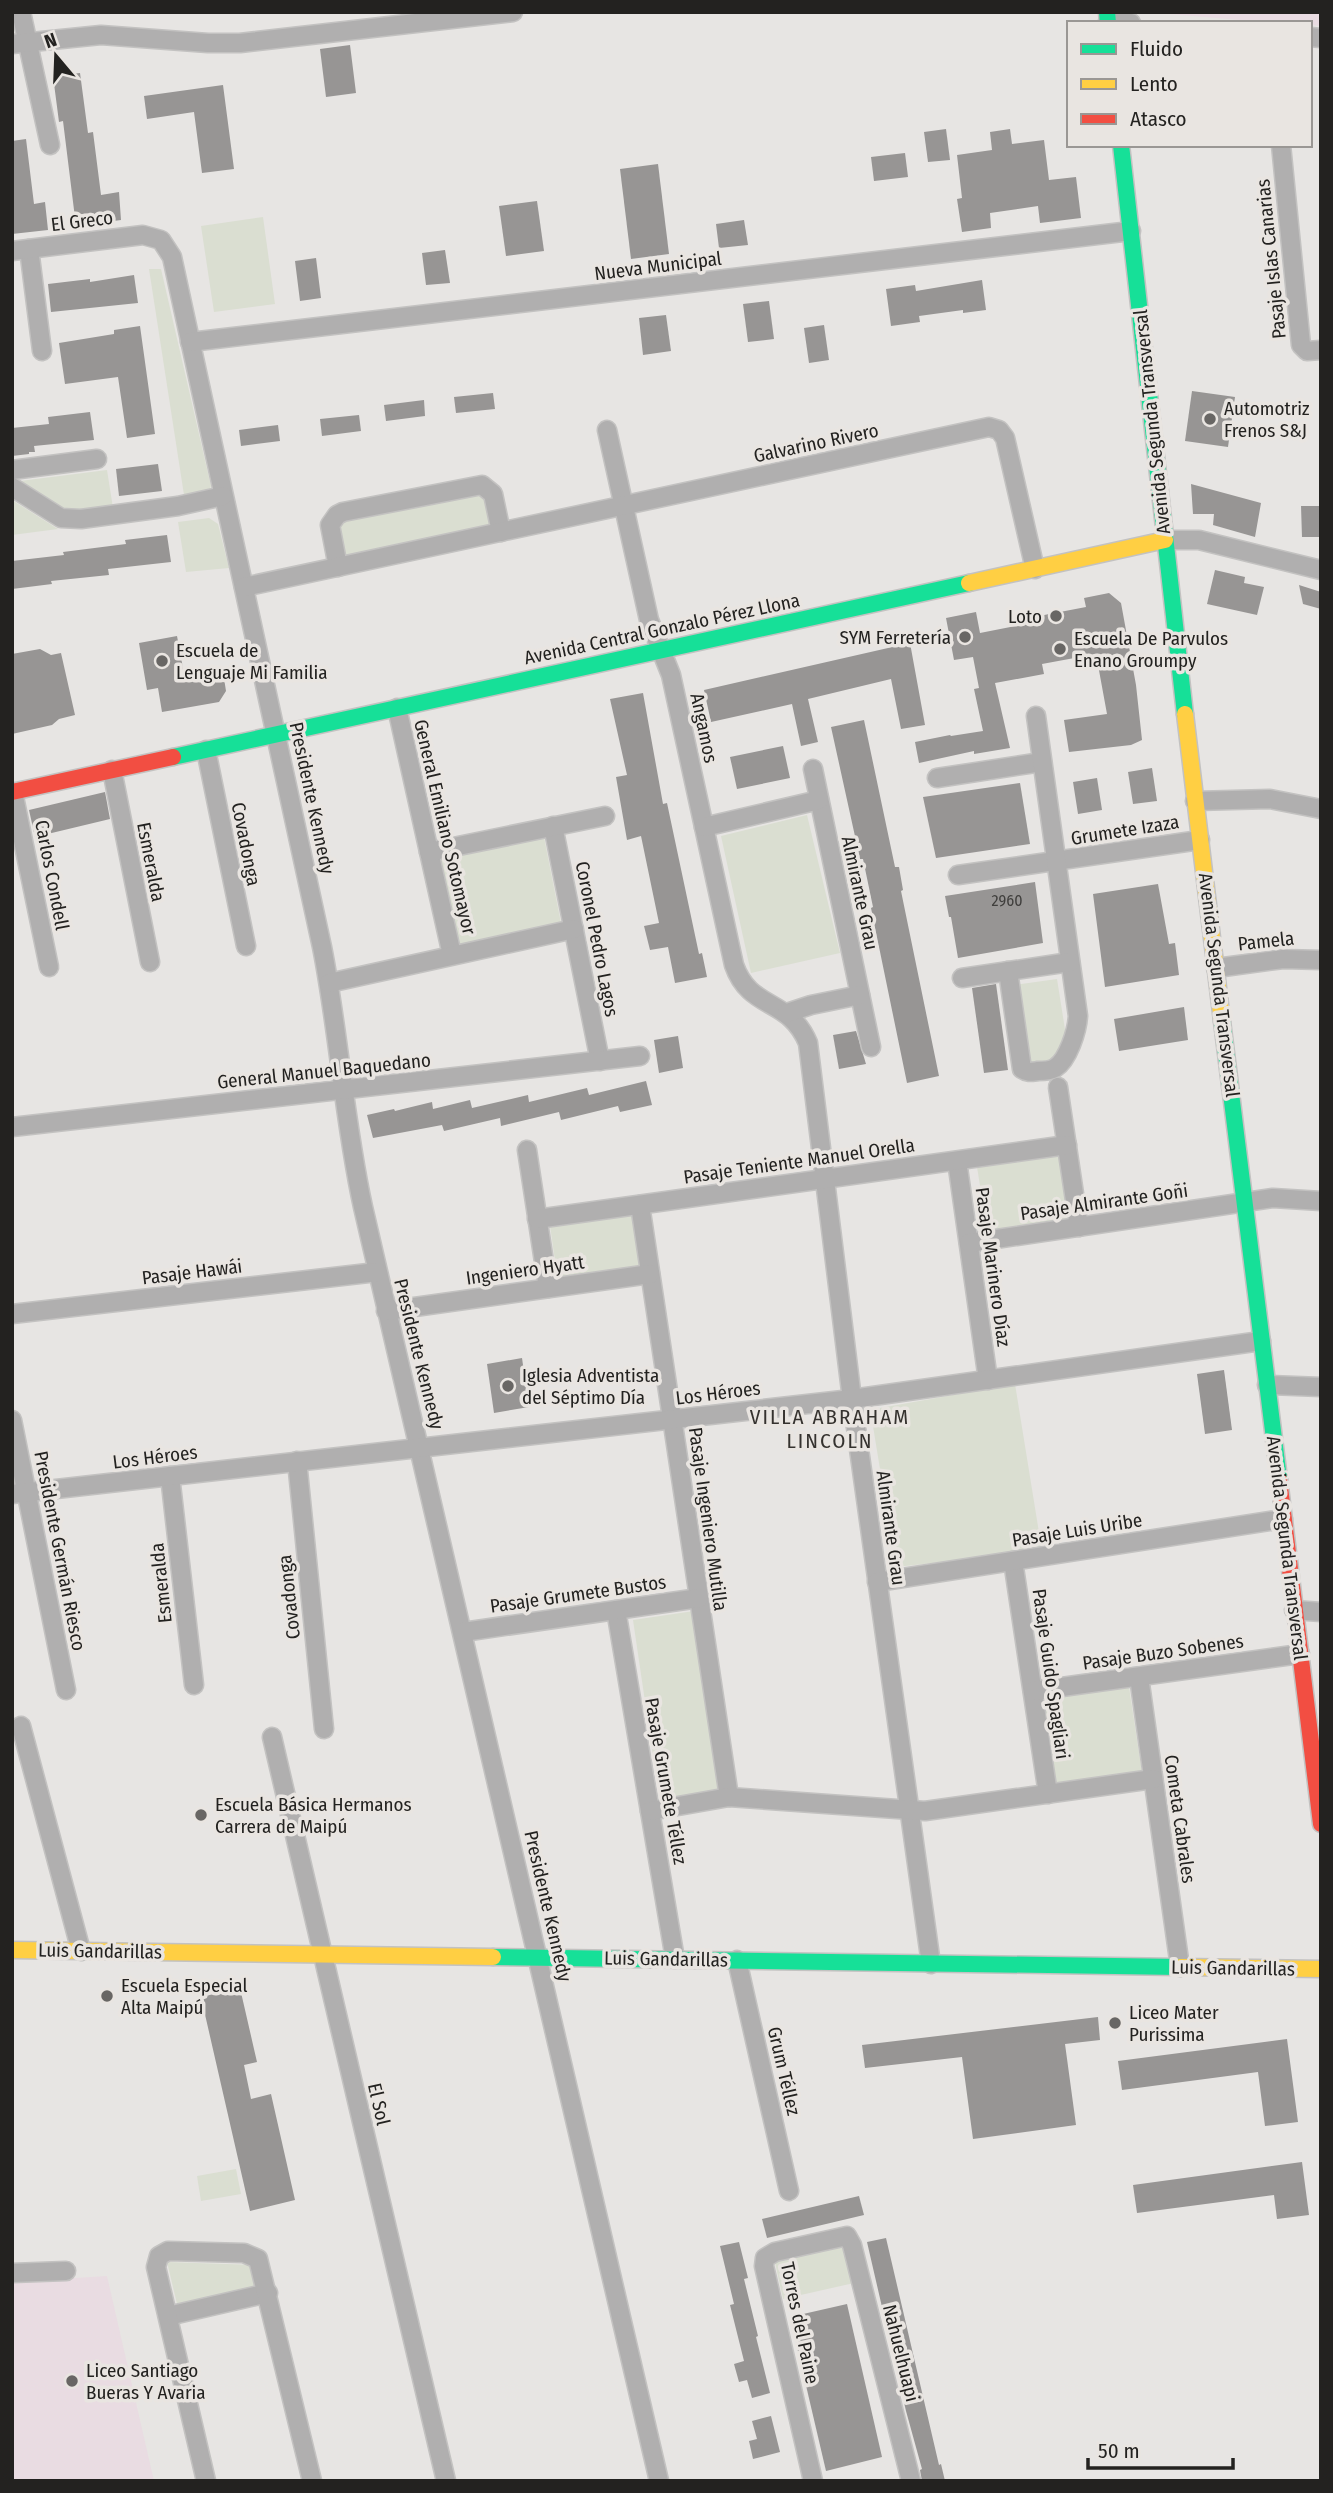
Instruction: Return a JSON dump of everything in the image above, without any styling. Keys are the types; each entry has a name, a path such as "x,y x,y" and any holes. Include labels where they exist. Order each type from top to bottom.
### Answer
{"street":[{"path":"21,12 20,43 50,145"},
{"path":"20,43 101,36 240,43 513,12"},
{"name":"Avenida Segunda Transversal","path":"1121,147 1195,801 1246,1203 1266,1385 1300,1654 1314,1716 1321,1824"},
{"name":"Pasaje Islas Canarias","path":"1281,147 1301,345 1307,351 1321,350"},
{"name":"Nueva Municipal","path":"190,342 1131,231"},
{"name":"El Greco","path":"21,250 143,235 156,237"},
{"name":"Presidente Kennedy","path":"156,237 166,244 172,257 329,983 353,1163 659,2481"},
{"path":"21,250 42,351"},
{"name":"Galvarino Rivero","path":"244,587 984,428 994,428 1005,438 1035,569"},
{"name":"Angamos","path":"607,430 649,620 671,675 737,975 757,998 787,1013"},
{"path":"12,470 97,459"},
{"path":"338,567 330,525 337,515 343,512 482,485 493,494 501,532"},
{"path":"12,487 61,518 81,519 178,506 223,496"},
{"name":"Avenida Central Gonzalo Pérez Llona","path":"13,792 1165,540 1199,540 1321,570"},
{"name":"General Emiliano Sotomayor","path":"397,708 452,955"},
{"name":"Grumete Izaza","path":"1008,971 1021,1066 1027,1072 1052,1070 1060,1065 1077,1029 1036,716"},
{"name":"Covadonga","path":"206,750 246,946"},
{"path":"937,778 1042,762"},
{"name":"Almirante Grau","path":"813,769 871,1047"},
{"name":"Esmeralda","path":"112,770 150,962"},
{"name":"Carlos Condell","path":"13,792 49,967"},
{"path":"1195,801 1270,799 1321,809"},
{"path":"704,827 819,800"},
{"path":"429,852 605,816"},
{"name":"Coronel Pedro Lagos","path":"553,827 600,1061"},
{"name":"Grumete Izaza","path":"958,875 1200,839"},
{"path":"329,983 574,929"},
{"name":"Pamela","path":"1216,968 1283,959 1321,960"},
{"path":"962,978 1070,962"},
{"path":"787,1013 860,995"},
{"name":"Almirante Grau","path":"787,1013 803,1032 808,1043 852,1399 930,1964"},
{"name":"General Manuel Baquedano","path":"12,1126 640,1056"},
{"path":"1058,1087 1079,1227"},
{"name":"Pasaje Teniente Manuel Orella","path":"537,1219 1067,1145"},
{"path":"527,1150 548,1288"},
{"name":"Pasaje Marinero Díaz","path":"957,1160 988,1380"},
{"path":"1246,1203 1273,1198 1321,1201"},
{"name":"Pasaje Almirante Goñi","path":"969,1243 1246,1203"},
{"name":"Pasaje Ingeniero Mutilla","path":"640,1205 729,1797"},
{"name":"Pasaje Hawái","path":"12,1314 377,1272"},
{"name":"Ingeniero Hyatt","path":"386,1311 650,1274"},
{"name":"Los Héroes","path":"20,1493 852,1399 1261,1341"},
{"path":"1266,1385 1321,1388"},
{"name":"Presidente Germán Riesco","path":"12,1420 20,1493 66,1690"},
{"name":"Covadonga","path":"297,1461 324,1729"},
{"name":"Esmeralda","path":"170,1476 194,1685"},
{"name":"Pasaje Luis Uribe","path":"877,1582 1283,1519"},
{"name":"Pasaje Guido Spagliari","path":"1013,1561 1048,1794"},
{"name":"Pasaje Grumete Bustos","path":"463,1632 699,1598"},
{"name":"Pasaje Grumete Téllez","path":"616,1610 675,1959"},
{"path":"1294,1610 1321,1612"},
{"name":"Pasaje Buzo Sobenes","path":"1032,1692 1300,1654"},
{"name":"Cometa Cabrales","path":"1139,1677 1180,1967"},
{"path":"21,1726 81,1951"},
{"name":"El Sol","path":"272,1737 446,2481"},
{"path":"650,1811 729,1797 909,1811 942,1810 1153,1779"},
{"name":"Luis Gandarillas","path":"12,1950 1321,1969"},
{"name":"Grum Téllez","path":"737,1960 789,2191"},
{"name":"Torres del Paine","path":"813,2481 764,2266 765,2258 775,2252 847,2236"},
{"name":"Nahuelhuapi","path":"847,2236 852,2245 911,2481"},
{"path":"206,2481 156,2267 159,2256 168,2251 250,2253 260,2262 312,2481"},
{"path":"12,2273 66,2271"},
{"path":"168,2316 268,2293"}],"shaded area":[{"path":"1146,12 1321,12 1321,26 1312,25 1312,21 1252,21"},
{"path":"263,217 275,304 214,312 201,226"},
{"path":"149,269 161,269 211,486 209,492 184,495"},
{"path":"107,470 113,508 74,515 56,507 20,481"},
{"path":"477,490 485,496 492,523 484,532 353,559 342,555 337,531 349,517"},
{"path":"12,500 58,529 12,535"},
{"path":"209,518 218,524 229,568 186,572 178,522"},
{"path":"807,815 840,953 751,973 721,836"},
{"path":"544,837 562,928 458,950 438,861"},
{"path":"1057,979 1067,1042 1052,1064 1027,1068 1015,985"},
{"path":"1059,1153 1070,1221 988,1235 977,1167"},
{"path":"636,1214 646,1269 558,1281 550,1226"},
{"path":"1015,1384 1042,1551 896,1567 872,1420 880,1408"},
{"path":"694,1611 724,1790 660,1803 633,1620"},
{"path":"1129,1687 1142,1772 1052,1785 1039,1700"},
{"path":"236,2169 241,2194 201,2201 197,2176"},
{"path":"845,2242 854,2283 783,2299 774,2258"},
{"path":"167,2262 256,2265 262,2290 178,2308"},
{"name":"Liceo Santiago Bueras Y Avaria","path":"107,2276 154,2481 12,2481 12,2282"}],"building":[{"path":"350,45 356,93 326,97 320,49"},
{"path":"80,73 88,133 93,132 101,195 119,192 121,220 76,226 63,121 59,122 53,76"},
{"path":"223,85 234,169 202,173 194,112 147,119 144,96"},
{"path":"946,129 950,160 928,162 924,132"},
{"path":"1010,129 1012,144 1044,140 1049,180 1076,177 1081,218 1040,223 1038,206 990,213 991,228 962,232 957,199 962,198 957,155 992,150 990,132"},
{"path":"26,139 34,204 45,202 48,230 12,234 12,141"},
{"path":"905,153 908,177 874,181 871,157"},
{"path":"658,164 669,254 631,259 620,169"},
{"path":"537,201 544,251 506,256 499,206"},
{"path":"744,220 748,245 719,248 716,224"},
{"path":"445,250 450,283 426,285 422,253"},
{"path":"316,258 321,298 300,301 295,261"},
{"path":"134,275 138,303 51,312 48,284 90,279 90,282"},
{"path":"982,280 986,310 919,316 920,322 891,326 886,289 915,285 916,291"},
{"path":"769,301 774,339 748,342 743,304"},
{"path":"666,315 671,351 643,355 639,318"},
{"path":"824,325 829,360 809,363 804,328"},
{"path":"140,326 155,434 127,438 118,377 65,384 59,343 114,334 114,330"},
{"name":"Automotriz Frenos S&J","path":"1192,391 1235,397 1228,447 1185,441"},
{"path":"493,393 495,409 456,413 454,397"},
{"path":"424,400 425,416 386,421 384,405"},
{"path":"90,412 94,440 34,446 35,452 12,456 12,428 49,424 48,417"},
{"path":"359,415 361,431 322,436 320,419"},
{"path":"278,425 280,441 241,446 239,430"},
{"path":"158,464 162,491 119,496 116,469"},
{"path":"1191,484 1261,503 1255,537 1213,525 1214,514 1193,514"},
{"path":"1301,506 1321,506 1321,537 1302,537"},
{"path":"167,535 171,562 108,569 109,575 51,581 52,584 12,589 12,561 64,555 63,552 126,544 125,540"},
{"path":"1215,570 1245,577 1244,583 1264,587 1257,615 1207,604"},
{"path":"1299,585 1321,592 1321,609 1303,604"},
{"path":"1109,593 1121,603 1136,685 1142,740 1131,745 1069,752 1064,720 1107,714 1096,654 1042,664 1044,674 995,683 1010,748 974,754 974,751 919,763 915,742 983,731 974,689 979,688 973,657 954,660 946,618 976,612 980,633 1040,621 1039,616 1086,607 1084,598"},
{"name":"Escuela de Lenguaje Mi Familia","path":"177,636 185,679 223,672 226,691 219,702 162,712 158,688 147,690 139,643"},
{"path":"910,643 925,725 901,729 891,679 808,699 818,742 801,746 792,704 711,722 704,690"},
{"path":"40,649 51,655 61,653 75,715 59,719 52,725 12,734 12,654"},
{"path":"643,693 663,804 667,803 699,954 702,953 707,977 675,983 668,947 650,950 644,926 659,923 641,836 627,840 616,777 627,775 610,699"},
{"path":"864,720 895,867 899,867 901,891 939,1076 907,1083 863,859 860,859 831,727"},
{"path":"783,746 790,778 737,789 730,757"},
{"path":"1152,768 1157,801 1133,804 1128,772"},
{"path":"1097,778 1102,810 1078,814 1073,782"},
{"path":"1020,783 1030,844 936,858 923,797"},
{"path":"105,792 110,819 35,837 29,810"},
{"path":"1035,882 1043,943 958,958 945,896"},
{"path":"1158,884 1169,944 1175,943 1179,975 1105,987 1093,894"},
{"path":"996,984 1008,1070 984,1073 972,988"},
{"path":"1184,1007 1188,1040 1119,1051 1114,1019"},
{"path":"856,1031 866,1064 839,1069 833,1035"},
{"path":"678,1036 683,1068 659,1073 654,1040"},
{"path":"646,1081 652,1105 620,1112 618,1106 561,1120 559,1112 501,1126 500,1118 444,1131 442,1125 373,1138 367,1115 432,1102 433,1109 470,1100 472,1108 528,1095 529,1102 587,1088 589,1095"},
{"name":"Iglesia Adventista del Séptimo Día","path":"522,1358 529,1407 494,1413 487,1364"},
{"path":"1224,1370 1232,1430 1205,1434 1197,1374"},
{"path":"240,1988 257,2062 244,2065 251,2099 271,2094 295,2200 250,2211 201,1997"},
{"path":"1098,2017 1100,2040 1065,2044 1076,2125 973,2139 962,2057 865,2068 862,2045"},
{"path":"1287,2039 1298,2122 1265,2126 1258,2072 1122,2090 1118,2061"},
{"path":"1302,2162 1309,2215 1277,2219 1274,2195 1137,2213 1133,2185"},
{"path":"859,2196 864,2215 767,2238 762,2219"},
{"path":"886,2238 945,2481 922,2481 922,2469 867,2242"},
{"path":"739,2242 748,2278 744,2279 770,2393 752,2398 747,2380 739,2382 734,2364 744,2361 730,2305 734,2304 720,2246"},
{"path":"847,2304 882,2457 826,2471 790,2317"},
{"path":"771,2416 780,2452 753,2459 749,2441 757,2439 752,2421"}],"traffic: fast":[{"path":"1107,12 1108,21"},
{"path":"1121,147 1185,714"},
{"path":"173,757 969,583"},
{"path":"1222,1021 1279,1479"},
{"path":"493,1957 1180,1967"}],"traffic: slow":[{"path":"969,583 1165,540"},
{"path":"1185,714 1222,1021"},
{"path":"12,1950 493,1957"},
{"path":"1180,1967 1321,1969"}],"traffic: jam":[{"path":"12,792 173,757"},
{"path":"1279,1479 1321,1824"}],"place":[{"name":"Automotriz Frenos S&J","path":"1210,419"},
{"name":"Loto","path":"1056,616"},
{"name":"SYM Ferretería","path":"965,637"},
{"name":"Escuela De Parvulos Enano Groumpy","path":"1060,649"},
{"name":"Escuela de Lenguaje Mi Familia","path":"162,661"},
{"name":"Iglesia Adventista del Séptimo Día","path":"508,1386"},
{"name":"Escuela Básica Hermanos Carrera de Maipú","path":"201,1815"},
{"name":"Escuela Especial Alta Maipú","path":"107,1996"},
{"name":"Liceo Mater Purissima","path":"1115,2023"},
{"name":"Liceo Santiago Bueras Y Avaria","path":"72,2381"}],"district":[{"name":"VILLA ABRAHAM LINCOLN","path":"830,1429"}]}
